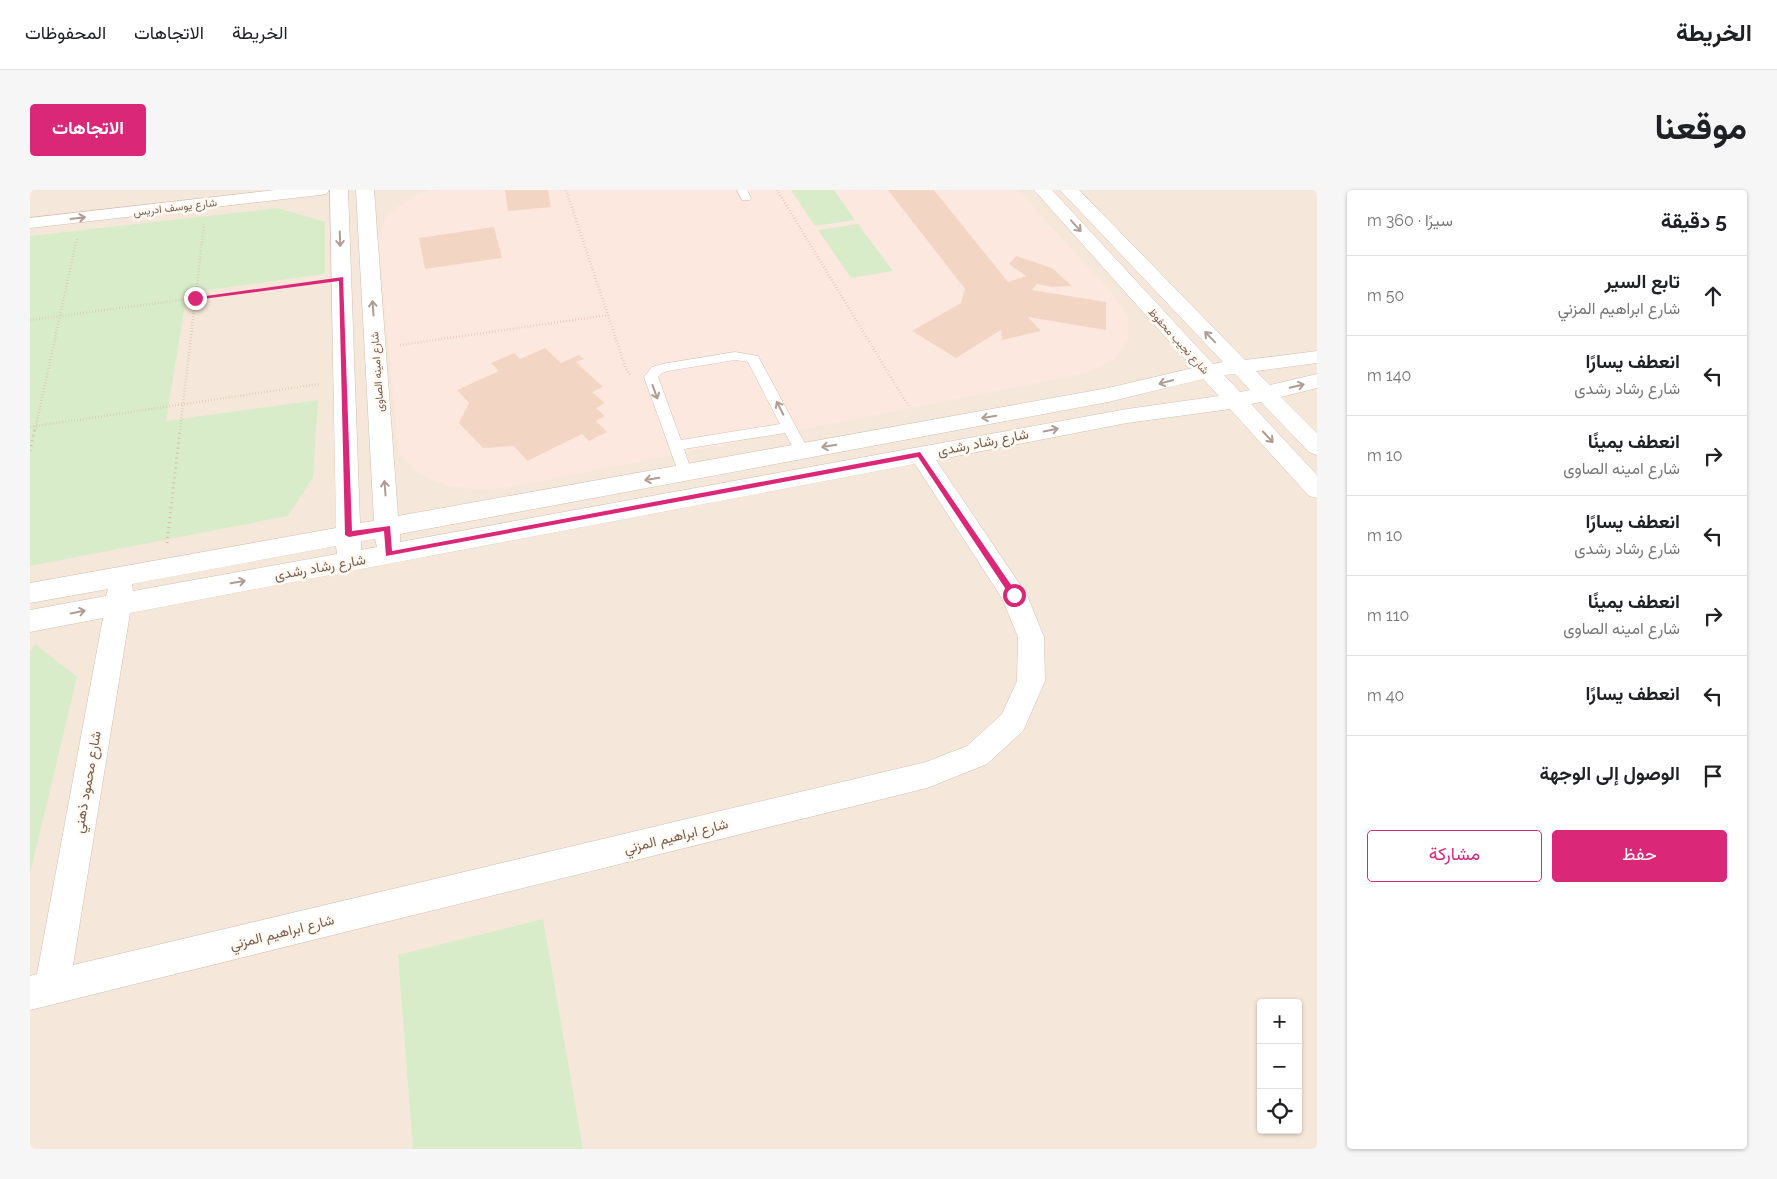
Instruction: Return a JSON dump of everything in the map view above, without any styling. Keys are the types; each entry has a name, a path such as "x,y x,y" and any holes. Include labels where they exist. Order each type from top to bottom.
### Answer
{"street":[{"name":"شارع يوسف ادريس","path":"30,208 193,190"},
{"name":"شارع يوسف ادريس","path":"30,223 320,190"},
{"path":"339,190 350,561"},
{"name":"شارع امينه الصاوى","path":"365,190 389,554"},
{"name":"شارع نجيب محفوظ","path":"1043,190 1317,490"},
{"name":"شارع نجيب محفوظ","path":"1069,190 1317,447"},
{"name":"شارع رشاد رشدى","path":"30,593 120,590 350,561 389,554 929,440 1207,371 1317,357"},
{"name":"شارع رشاد رشدى","path":"30,621 120,590 164,568 802,451 929,440 1127,416 1234,400 1317,381"},
{"name":"شارع ابراهيم المزني","path":"41,990 927,775 977,755 1013,722 1031,681 1031,637 1014,595 929,440"},
{"name":"شارع محمود ذهني","path":"41,990 120,590"}],"lane":[{"path":"685,473 650,377 657,370 745,356 753,359 758,364 802,451"},
{"path":"675,446 790,427"}],"path":[{"path":"566,190 626,370 639,381 652,384"},
{"path":"777,190 929,440"},
{"path":"164,568 206,203"},
{"path":"30,451 81,218"},
{"path":"30,320 341,278"},
{"path":"376,348 608,315"},
{"path":"30,427 344,380"}],"shaded area":[{"path":"30,190 1317,190 1317,1149 30,1149"},
{"path":"432,190 1018,190 1114,296 1128,318 1128,340 1114,360 1086,373 516,486 480,490 445,485 417,472 399,453 378,236 389,213 416,195"}],"green space":[{"path":"791,190 834,190 855,220 815,226"},
{"path":"278,208 325,222 325,274 187,293 166,421 318,400 313,477 288,516 30,566 30,236"},
{"path":"858,224 893,271 851,278 818,230"},
{"path":"35,644 77,677 30,874 30,652"},
{"path":"543,919 583,1149 413,1149 398,955"}],"building":[{"path":"505,190 548,190 551,207 508,211"},
{"path":"888,190 934,190 1008,282 1026,276 1009,264 1016,256 1052,268 1072,286 1052,287 1037,284 1032,290 1106,302 1106,330 1028,317 1041,331 1002,340 1001,330 956,358 912,331 961,303 965,289"},
{"path":"494,227 502,258 425,269 419,238"},
{"path":"545,348 561,363 579,355 584,359 576,362 603,387 592,392 605,403 596,408 605,416 596,421 607,432 589,441 582,434 527,461 514,446 483,448 459,423 469,403 457,390 499,371 491,363 514,353 520,359"}],"route":[{"path":"195,298 341,278 349,535 387,528 389,554 920,454 1014,595"}]}
